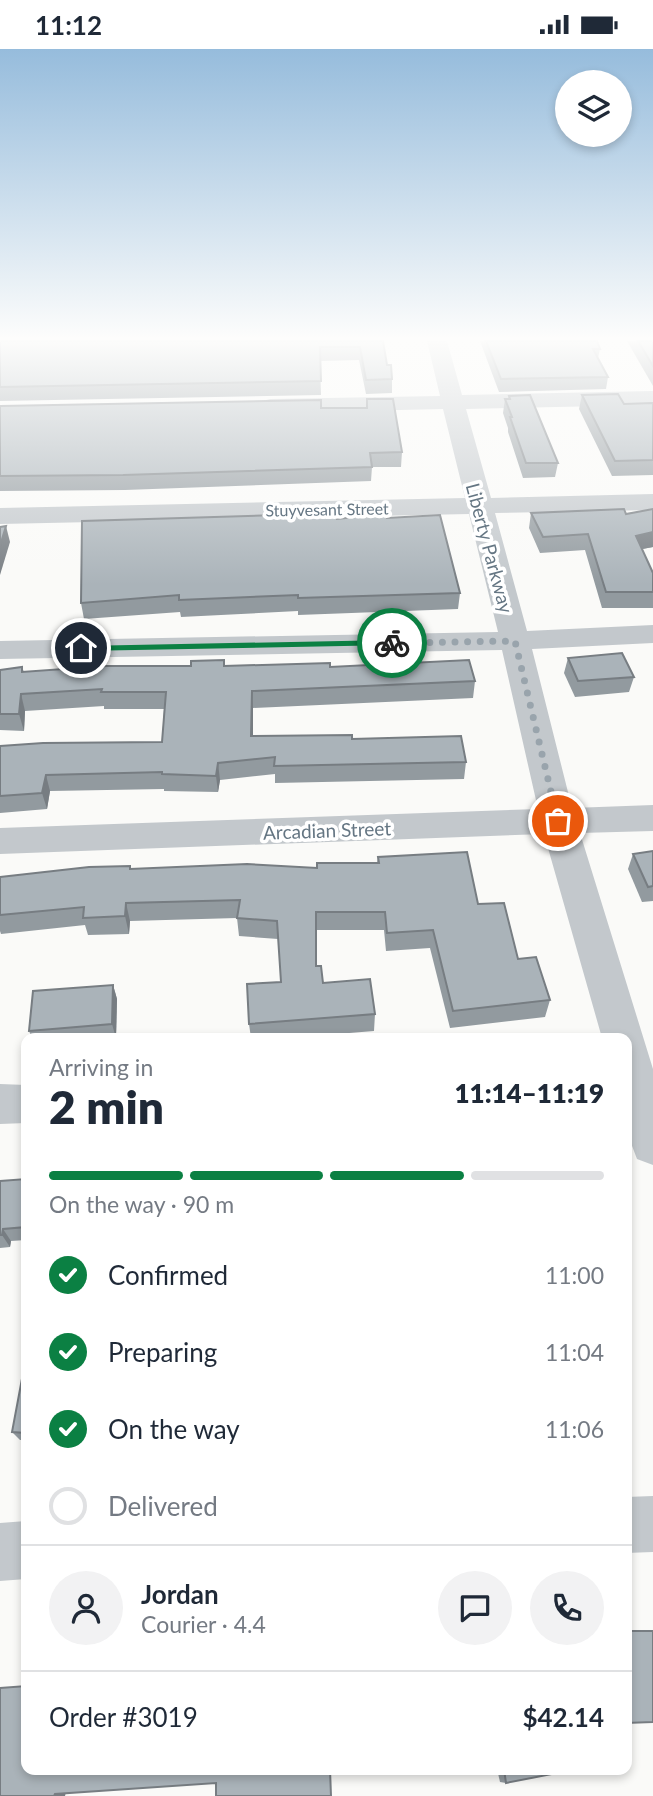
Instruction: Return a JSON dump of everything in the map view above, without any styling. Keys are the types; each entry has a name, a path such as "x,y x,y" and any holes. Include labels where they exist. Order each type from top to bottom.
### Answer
{"street":[{"name":"Liberty Parkway","path":"456,423 515,641 558,821 622,1033"},
{"name":"Stuyvesant Street","path":"0,516 653,502"},
{"path":"0,650 515,641 653,634"},
{"name":"Arcadian Street","path":"0,841 653,818"},
{"path":"632,1068 653,1144"},
{"path":"0,1104 21,1104"},
{"path":"632,1525 653,1524"},
{"path":"0,1552 21,1551"}],"building":[{"path":"0,423 397,423 402,452 370,453 372,467 0,476"},
{"path":"512,423 541,423 558,463 526,463"},
{"path":"596,423 653,423 653,460 615,461"},
{"path":"624,509 626,514 653,509 653,532 636,536 653,573 653,592 606,592 588,534 543,537 531,513"},
{"path":"385,514 387,518 440,515 460,593 179,600 179,595 81,603 82,521 277,515 337,516 337,519"},
{"path":"6,526 0,546 0,527"},
{"path":"622,653 634,677 578,681 568,658"},
{"path":"224,660 224,666 330,663 330,667 469,660 475,681 252,691 251,736 352,735 352,739 461,736 466,762 274,766 275,757 218,763 216,776 162,772 46,775 42,793 0,796 0,746 162,742 166,692 101,692 102,689 21,694 19,714 0,714 0,670 22,667 22,672 106,666 191,666 191,661"},
{"path":"653,851 653,886 648,887 633,854"},
{"path":"467,852 478,904 504,903 518,959 536,957 550,1000 453,1011 433,930 387,933 385,912 316,912 316,966 321,966 323,983 370,979 375,1014 249,1024 247,984 281,982 277,921 237,918 240,900 126,903 125,916 83,918 84,907 0,915 0,877 89,867 130,866 130,869 247,864 317,868 317,863 379,863 378,857"},
{"path":"113,985 112,1024 29,1031 33,991"},
{"path":"21,1179 21,1227 3,1229 2,1235 0,1235 0,1181"},
{"path":"21,1384 21,1433 12,1432"},
{"path":"632,1631 653,1631 653,1722 632,1723"},
{"path":"21,1686 21,1775 330,1775 331,1796 216,1796 216,1783 54,1796 0,1796 0,1688"},
{"path":"505,1775 547,1775 506,1783"}],"way so far":[{"path":"392,643 515,641 558,821"}],"route":[{"path":"81,648 392,643"}]}
